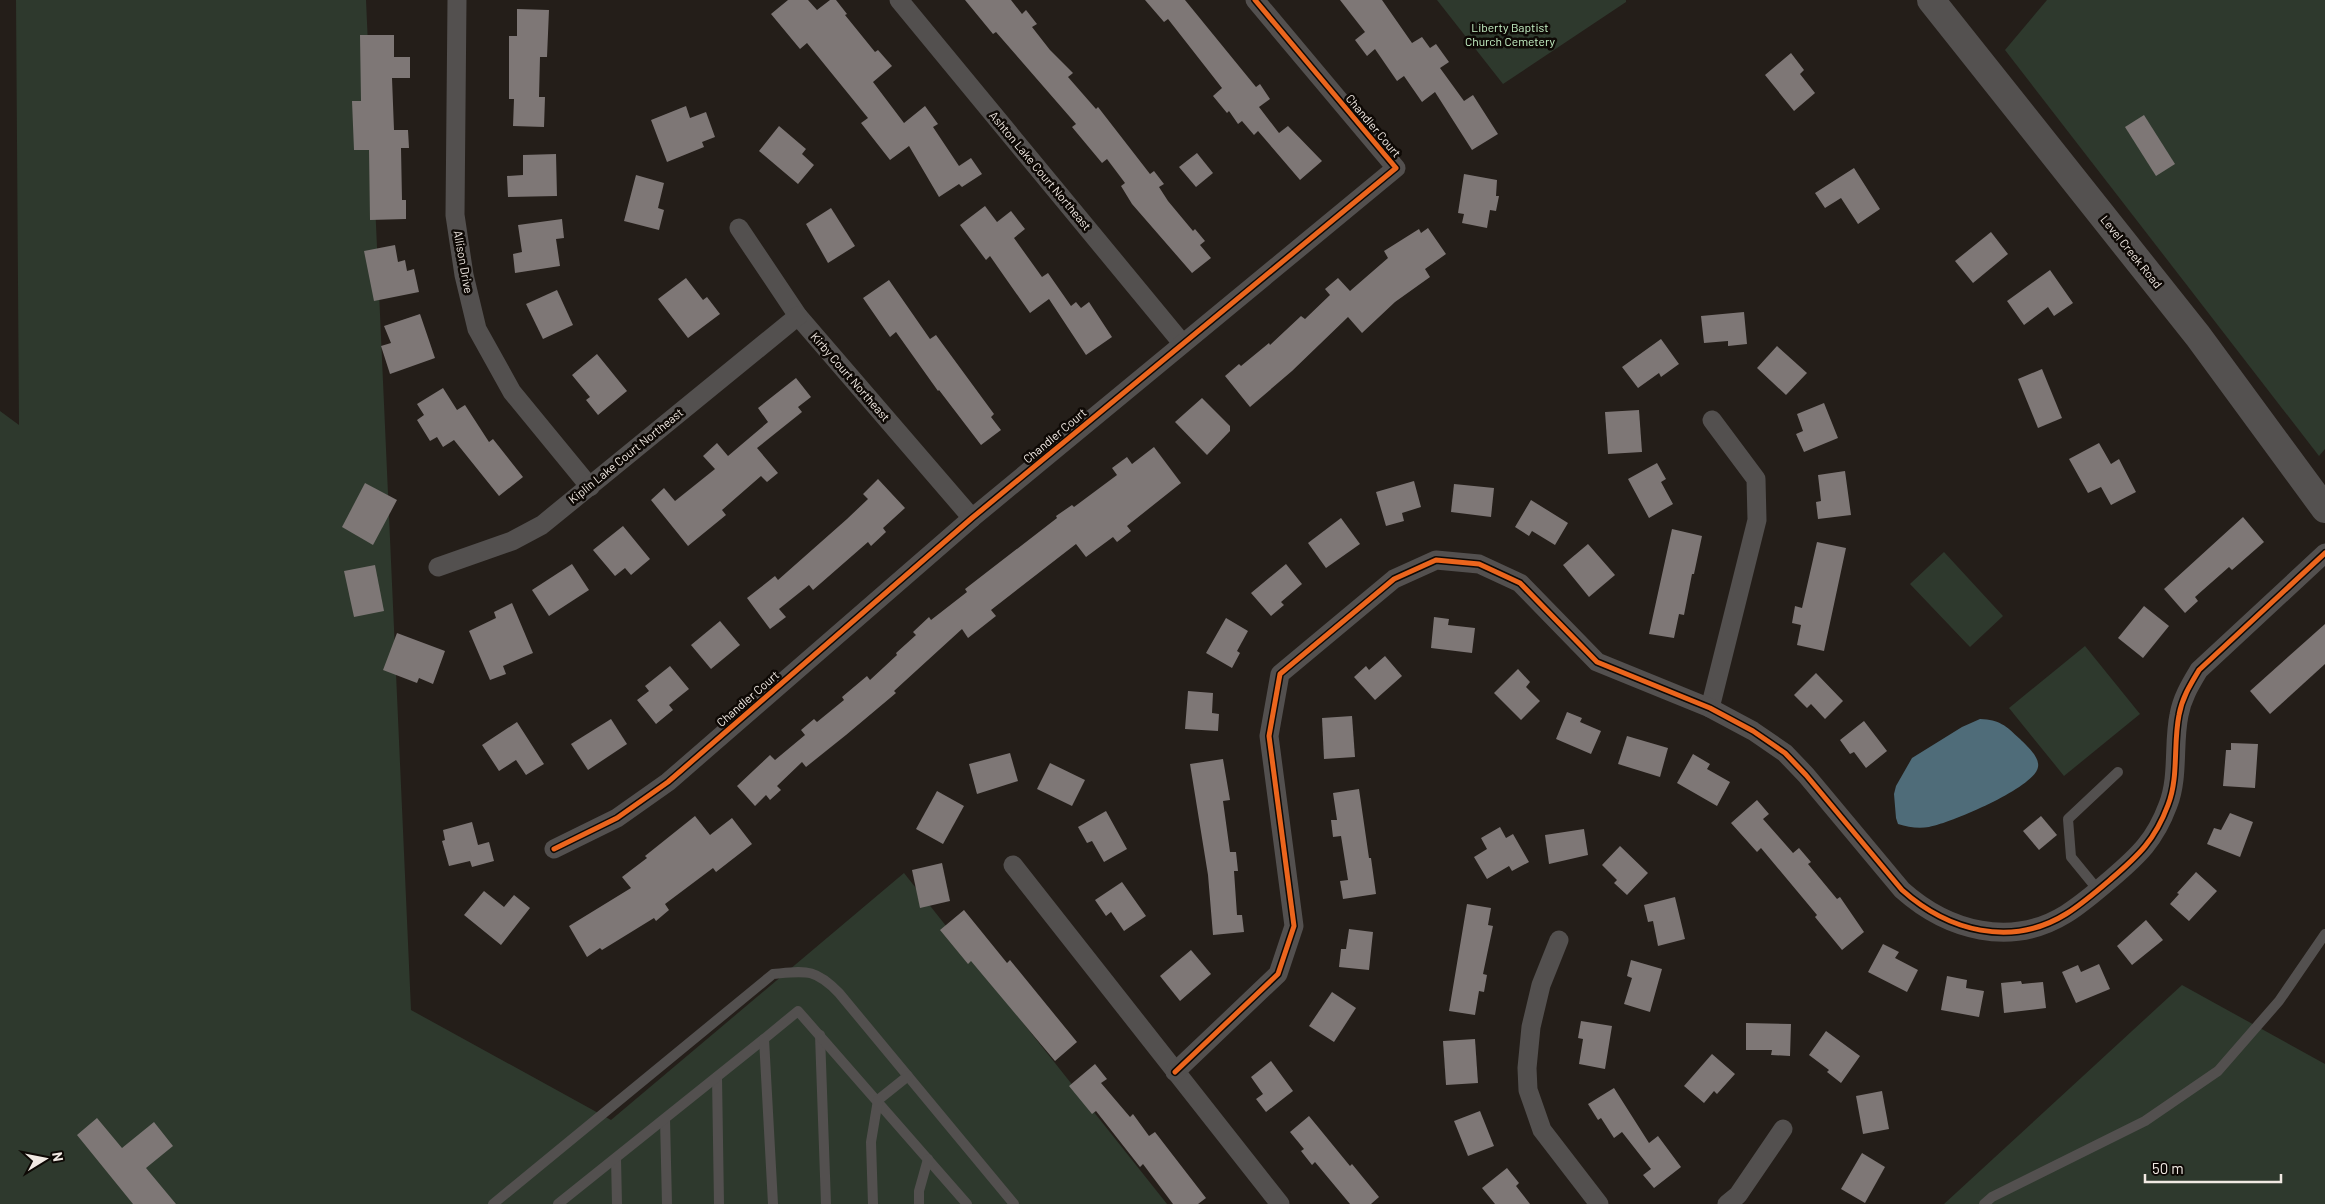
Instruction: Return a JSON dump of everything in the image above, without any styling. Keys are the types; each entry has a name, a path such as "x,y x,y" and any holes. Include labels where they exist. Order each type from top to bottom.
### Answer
{"street":[{"name":"Allison Drive","path":"457,0 458,141 456,214 464,275 477,330 512,392 590,487"},
{"name":"Ashton Lake Court Northeast","path":"899,0 1182,343"},
{"name":"Chandler Court","path":"554,849 617,818 668,782 972,518 1396,168 1255,0"},
{"name":"Level Creek Road","path":"1931,0 2198,336 2323,502"},
{"name":"Kirby Court Northeast","path":"739,228 798,316 972,518"},
{"name":"Kiplin Lake Court Northeast","path":"438,568 519,537 542,525 798,316"},
{"path":"1710,708 1757,520 1756,480 1712,420"},
{"path":"1175,1072 1278,974 1294,926 1269,736 1280,674 1394,579 1436,560 1479,564 1520,583 1597,662 1710,708 1753,731 1785,754 1806,775 1902,890 1921,907 1945,920 1972,930 2003,932 2034,927 2065,915 2098,890 2136,857 2156,835 2169,803 2175,770 2178,716 2185,692 2199,670 2325,554"},
{"path":"1013,866 1280,1204"},
{"path":"1559,940 1541,984 1531,1027 1526,1068 1528,1090 1542,1130 1599,1204"},
{"path":"1727,1204 1738,1194 1783,1128"}],"lane":[{"path":"2098,890 2071,857 2068,819 2118,772"},
{"path":"1984,1204 1992,1197 2146,1121 2218,1071 2279,1000 2325,934"},
{"path":"493,1204 773,974 803,971 824,978 839,993 1014,1204"},
{"path":"563,1202 798,1011 878,1100 967,1204"},
{"path":"820,1035 826,1204"},
{"path":"764,1040 773,1204"},
{"path":"873,1204 871,1142 878,1100 908,1076"},
{"path":"717,1077 719,1204"},
{"path":"665,1119 667,1204"},
{"path":"616,1158 617,1204"},
{"path":"919,1204 919,1192 928,1159"}],"green space":[{"path":"16,0 366,0 411,1010 611,1120 904,873 1167,1204 0,1204 0,411 19,425"},
{"name":"Liberty Baptist Church Cemetery","path":"1437,0 1626,0 1626,2 1503,84"},
{"path":"2047,0 2325,0 2325,449 2319,456 2005,50"},
{"path":"1944,552 2003,616 1970,647 1910,584"},
{"path":"2085,646 2140,714 2064,776 2009,708"},
{"path":"2182,985 2325,1064 2325,1204 1944,1204"}],"water":[{"path":"1980,719 2002,724 2029,748 2035,755 2038,763 2038,767 2033,775 2022,785 1990,804 1954,819 1925,828 1898,824 1894,794 1896,786 1912,758 1962,727"}],"building":[{"path":"788,0 808,0 817,10 830,0 836,0 847,14 845,15 875,52 878,50 892,66 873,82 904,123 925,106 938,124 933,127 959,166 971,158 982,174 962,187 959,184 939,197 909,146 890,160 861,123 868,118 807,43 800,49 771,14"},
{"path":"965,0 1011,0 1022,14 1026,10 1037,24 1032,27 1050,50 1073,73 1068,77 1096,109 1098,107 1150,174 1154,171 1164,184 1159,187 1193,231 1195,229 1205,241 1200,245 1211,258 1192,273 1132,204 1121,186 1125,183 1107,159 1102,163 1072,127 1076,124 996,32 993,34"},
{"path":"1145,0 1185,0 1256,87 1260,84 1270,99 1259,107 1279,133 1288,126 1322,161 1300,180 1258,131 1254,135 1242,121 1238,124 1229,111 1227,113 1213,96 1222,88 1168,19 1164,22"},
{"path":"1340,0 1382,0 1412,43 1422,37 1430,48 1436,44 1449,62 1440,68 1464,101 1473,95 1498,134 1472,150 1435,92 1422,102 1404,76 1397,81 1375,49 1367,56 1355,40 1365,32"},
{"path":"517,9 549,10 547,57 540,57 539,97 545,97 544,127 513,126 514,99 509,99 509,36 517,36"},
{"path":"360,35 394,35 394,57 410,57 410,78 392,78 394,130 408,130 409,148 401,148 402,200 406,200 406,219 370,220 369,150 354,150 352,101 361,101"},
{"path":"1791,53 1804,70 1800,74 1815,93 1794,111 1765,75"},
{"path":"686,106 690,118 706,112 715,137 702,142 704,147 667,162 651,120"},
{"path":"2144,115 2175,164 2156,176 2125,127"},
{"path":"779,126 806,149 802,154 814,165 798,184 759,151"},
{"path":"1197,153 1213,173 1196,187 1179,167"},
{"path":"556,154 557,196 508,197 507,176 523,175 523,155"},
{"path":"1854,168 1880,209 1858,224 1841,198 1825,208 1815,193"},
{"path":"1464,174 1497,180 1496,196 1499,196 1496,211 1490,210 1487,228 1462,223 1464,214 1458,213"},
{"path":"636,175 664,183 658,208 664,210 659,230 624,221"},
{"path":"985,206 997,222 1011,211 1025,229 1014,238 1042,277 1048,273 1071,306 1076,302 1081,308 1089,302 1112,337 1086,355 1049,299 1030,313 990,256 986,260 960,225"},
{"path":"831,208 855,246 828,263 806,224"},
{"path":"562,219 564,238 556,239 560,266 515,273 513,254 522,252 518,225"},
{"path":"1428,228 1446,254 1425,269 1430,277 1395,302 1362,333 1348,317 1292,371 1250,407 1225,376 1239,364 1241,366 1269,343 1270,345 1301,316 1305,319 1330,295 1325,289 1338,278 1350,291 1388,258 1384,251 1419,229 1421,233"},
{"path":"1991,232 2008,254 1973,283 1955,261"},
{"path":"395,245 398,262 405,260 407,271 414,269 419,292 374,301 364,251"},
{"path":"2050,270 2073,303 2054,316 2048,307 2024,325 2007,301"},
{"path":"686,278 703,300 707,297 720,314 688,338 658,299"},
{"path":"889,280 930,339 936,335 994,414 991,417 1001,430 981,445 938,391 896,332 890,337 863,298"},
{"path":"557,290 573,325 543,339 526,304"},
{"path":"1744,312 1747,344 1728,346 1728,341 1704,343 1701,316"},
{"path":"420,314 435,358 390,374 381,346 391,343 384,326"},
{"path":"1661,339 1679,364 1661,377 1659,373 1638,388 1622,367"},
{"path":"1777,346 1807,373 1786,395 1757,368"},
{"path":"597,354 627,391 598,415 586,400 590,397 572,375"},
{"path":"2042,369 2062,418 2038,428 2018,379"},
{"path":"796,378 811,397 798,407 802,412 757,448 778,473 767,482 761,476 722,510 726,515 688,546 651,500 664,488 675,501 715,469 703,456 717,443 728,456 768,422 758,408"},
{"path":"443,388 457,410 465,405 489,442 493,439 523,477 499,496 454,440 443,447 437,437 430,441 417,420 424,415 417,404"},
{"path":"1202,398 1230,426 1230,431 1207,455 1175,422"},
{"path":"1824,403 1838,438 1804,452 1796,434 1803,431 1797,414"},
{"path":"1639,410 1642,452 1608,454 1605,412"},
{"path":"2099,443 2111,464 2119,459 2136,492 2111,505 2101,487 2088,493 2069,459"},
{"path":"1154,447 1181,483 1127,526 1131,531 1117,542 1113,537 1086,557 1076,544 991,610 996,616 968,638 962,629 894,691 896,693 846,735 806,767 802,762 777,786 781,790 770,800 766,795 755,806 737,786 770,755 775,760 805,735 801,730 814,719 817,722 844,700 842,697 867,676 870,680 916,635 913,632 929,617 931,620 967,592 965,589 1057,518 1056,516 1072,505 1074,507 1117,475 1112,468 1127,457 1132,464"},
{"path":"1657,463 1666,479 1661,482 1673,504 1649,518 1628,479"},
{"path":"1845,471 1851,515 1818,519 1816,502 1821,501 1818,475"},
{"path":"878,479 905,508 883,528 886,532 871,546 868,542 813,590 809,585 779,609 786,617 770,629 747,598 775,576 778,580 847,519 868,499 863,494"},
{"path":"1414,481 1421,507 1402,513 1404,521 1386,526 1376,492"},
{"path":"365,483 397,500 373,545 342,527"},
{"path":"1454,484 1494,488 1491,517 1451,512"},
{"path":"1531,500 1568,523 1555,545 1532,531 1529,536 1515,527"},
{"path":"2243,517 2264,542 2232,570 2229,567 2195,597 2198,601 2185,613 2164,589"},
{"path":"1341,518 1360,544 1326,568 1308,543"},
{"path":"623,526 650,559 631,575 625,568 615,576 593,550"},
{"path":"1672,529 1702,536 1684,615 1679,614 1674,638 1649,634"},
{"path":"1817,542 1846,548 1824,651 1797,645 1801,625 1792,623 1795,606 1802,608"},
{"path":"1588,544 1615,575 1589,597 1563,565"},
{"path":"572,564 589,590 549,616 532,590"},
{"path":"1286,564 1302,584 1281,602 1284,605 1271,616 1251,593"},
{"path":"375,565 384,611 354,617 344,571"},
{"path":"512,603 533,653 503,666 506,674 490,680 469,631 496,618 494,612"},
{"path":"2144,606 2169,626 2143,658 2118,638"},
{"path":"1434,617 1449,619 1448,625 1475,628 1472,653 1431,648"},
{"path":"1226,618 1248,631 1237,651 1240,653 1232,668 1206,653"},
{"path":"720,621 740,645 711,669 691,645"},
{"path":"2325,624 2325,664 2270,714 2250,691"},
{"path":"397,633 445,651 433,684 419,678 417,683 383,670"},
{"path":"1385,656 1402,676 1375,700 1354,677 1366,666 1369,670"},
{"path":"670,666 689,689 669,705 673,710 656,724 637,700 649,691 645,686"},
{"path":"1518,669 1530,682 1526,687 1540,701 1521,720 1494,693"},
{"path":"1816,673 1843,701 1825,719 1811,704 1807,708 1794,695"},
{"path":"1188,691 1213,693 1212,713 1219,714 1218,731 1185,729"},
{"path":"1567,712 1582,718 1580,722 1601,731 1591,754 1556,739"},
{"path":"1352,716 1355,757 1324,759 1322,718"},
{"path":"611,719 627,744 588,770 571,744"},
{"path":"1864,721 1887,751 1866,768 1854,752 1850,754 1840,740"},
{"path":"517,722 544,764 526,775 516,760 499,771 482,745"},
{"path":"1627,736 1668,748 1660,777 1618,764"},
{"path":"2231,743 2258,744 2255,788 2223,786 2226,750 2231,750"},
{"path":"1010,753 1018,781 977,794 969,764"},
{"path":"1693,754 1710,764 1707,769 1730,782 1717,806 1677,783"},
{"path":"1223,759 1230,800 1223,801 1230,852 1236,852 1238,871 1234,871 1237,915 1242,915 1244,932 1213,935 1208,875 1190,764"},
{"path":"1050,763 1085,780 1072,806 1037,789"},
{"path":"1359,789 1376,894 1343,899 1340,881 1348,880 1341,836 1333,837 1331,820 1337,820 1333,793"},
{"path":"937,791 964,806 943,844 916,829"},
{"path":"1757,800 1769,814 1763,819 1793,853 1799,848 1811,862 1808,864 1837,899 1840,897 1864,932 1842,950 1815,917 1817,915 1761,848 1757,852 1731,823"},
{"path":"1106,811 1127,849 1104,862 1092,841 1087,843 1078,827"},
{"path":"2230,813 2253,822 2240,857 2207,844 2214,828 2221,830"},
{"path":"695,816 710,835 732,818 752,844 716,872 713,868 665,904 669,910 656,921 654,918 587,957 569,926 631,888 622,877"},
{"path":"2041,816 2057,835 2039,850 2023,831"},
{"path":"472,822 478,845 489,842 494,861 472,867 470,861 449,866 442,841 445,840 443,830"},
{"path":"1500,827 1506,838 1513,834 1529,862 1512,871 1509,866 1487,879 1474,857 1487,849 1481,838"},
{"path":"1584,829 1588,855 1549,864 1545,835"},
{"path":"1620,846 1648,873 1627,895 1614,883 1617,880 1602,865"},
{"path":"942,863 950,901 920,908 912,870"},
{"path":"2196,872 2217,891 2189,921 2170,904 2179,894 2177,893"},
{"path":"1122,882 1146,916 1124,931 1111,912 1106,916 1095,900"},
{"path":"484,891 504,907 514,895 530,908 501,945 464,915"},
{"path":"1675,897 1685,939 1658,946 1653,921 1648,922 1644,905"},
{"path":"1467,904 1491,908 1488,925 1493,926 1483,974 1487,975 1484,992 1479,991 1475,1015 1449,1011"},
{"path":"964,910 1007,963 1010,960 1077,1042 1055,1061 971,961 968,964 940,930"},
{"path":"2146,920 2163,940 2132,965 2117,946"},
{"path":"1349,929 1373,932 1369,970 1339,967 1341,949 1346,949"},
{"path":"1883,944 1899,952 1895,958 1918,970 1907,992 1868,972"},
{"path":"1191,950 1211,974 1180,1001 1160,976"},
{"path":"1631,960 1662,969 1650,1012 1624,1004 1632,978 1627,976"},
{"path":"2099,964 2110,989 2076,1003 2062,972 2078,965 2081,972"},
{"path":"1947,976 1967,980 1966,988 1984,991 1979,1017 1941,1010"},
{"path":"2021,981 2022,984 2043,982 2046,1008 2004,1013 2001,983"},
{"path":"1332,992 1356,1008 1334,1042 1309,1026"},
{"path":"1581,1021 1612,1026 1605,1069 1579,1064 1583,1039 1578,1038"},
{"path":"1746,1023 1791,1024 1790,1056 1771,1055 1772,1050 1746,1050"},
{"path":"1826,1031 1860,1056 1841,1083 1827,1072 1829,1070 1809,1055"},
{"path":"1475,1039 1478,1083 1446,1085 1443,1041"},
{"path":"1712,1054 1735,1074 1717,1094 1714,1091 1704,1103 1684,1086"},
{"path":"1271,1061 1293,1091 1266,1112 1256,1099 1263,1094 1251,1077"},
{"path":"1095,1064 1107,1079 1101,1083 1130,1117 1133,1114 1149,1136 1155,1132 1206,1198 1198,1204 1173,1204 1143,1164 1140,1167 1096,1111 1092,1114 1069,1086"},
{"path":"1614,1088 1649,1143 1658,1136 1681,1167 1654,1188 1643,1175 1651,1169 1622,1132 1614,1138 1601,1118 1598,1120 1588,1104"},
{"path":"1882,1091 1889,1129 1863,1134 1856,1096"},
{"path":"1480,1111 1494,1146 1468,1156 1454,1121"},
{"path":"1309,1116 1350,1166 1352,1164 1379,1197 1371,1204 1350,1204 1315,1162 1312,1165 1301,1151 1304,1149 1290,1132"},
{"path":"97,1118 122,1148 154,1122 173,1146 146,1168 176,1204 133,1204 77,1135"},
{"path":"1862,1153 1885,1167 1865,1203 1841,1189"},
{"path":"1507,1168 1519,1183 1516,1186 1530,1204 1495,1204 1482,1188"}],"cycle path":[{"path":"554,849 617,818 668,782 972,518 1396,168 1255,0"},
{"path":"1175,1072 1278,974 1294,926 1269,736 1280,674 1394,579 1436,560 1479,564 1520,583 1597,662 1710,708 1753,731 1785,753 1806,775 1902,890 1939,916 1960,925 2002,932 2024,930 2045,924 2066,914 2084,902 2111,879 2145,846 2158,828 2168,805 2174,783 2177,726 2180,709 2199,670 2325,553"}]}
